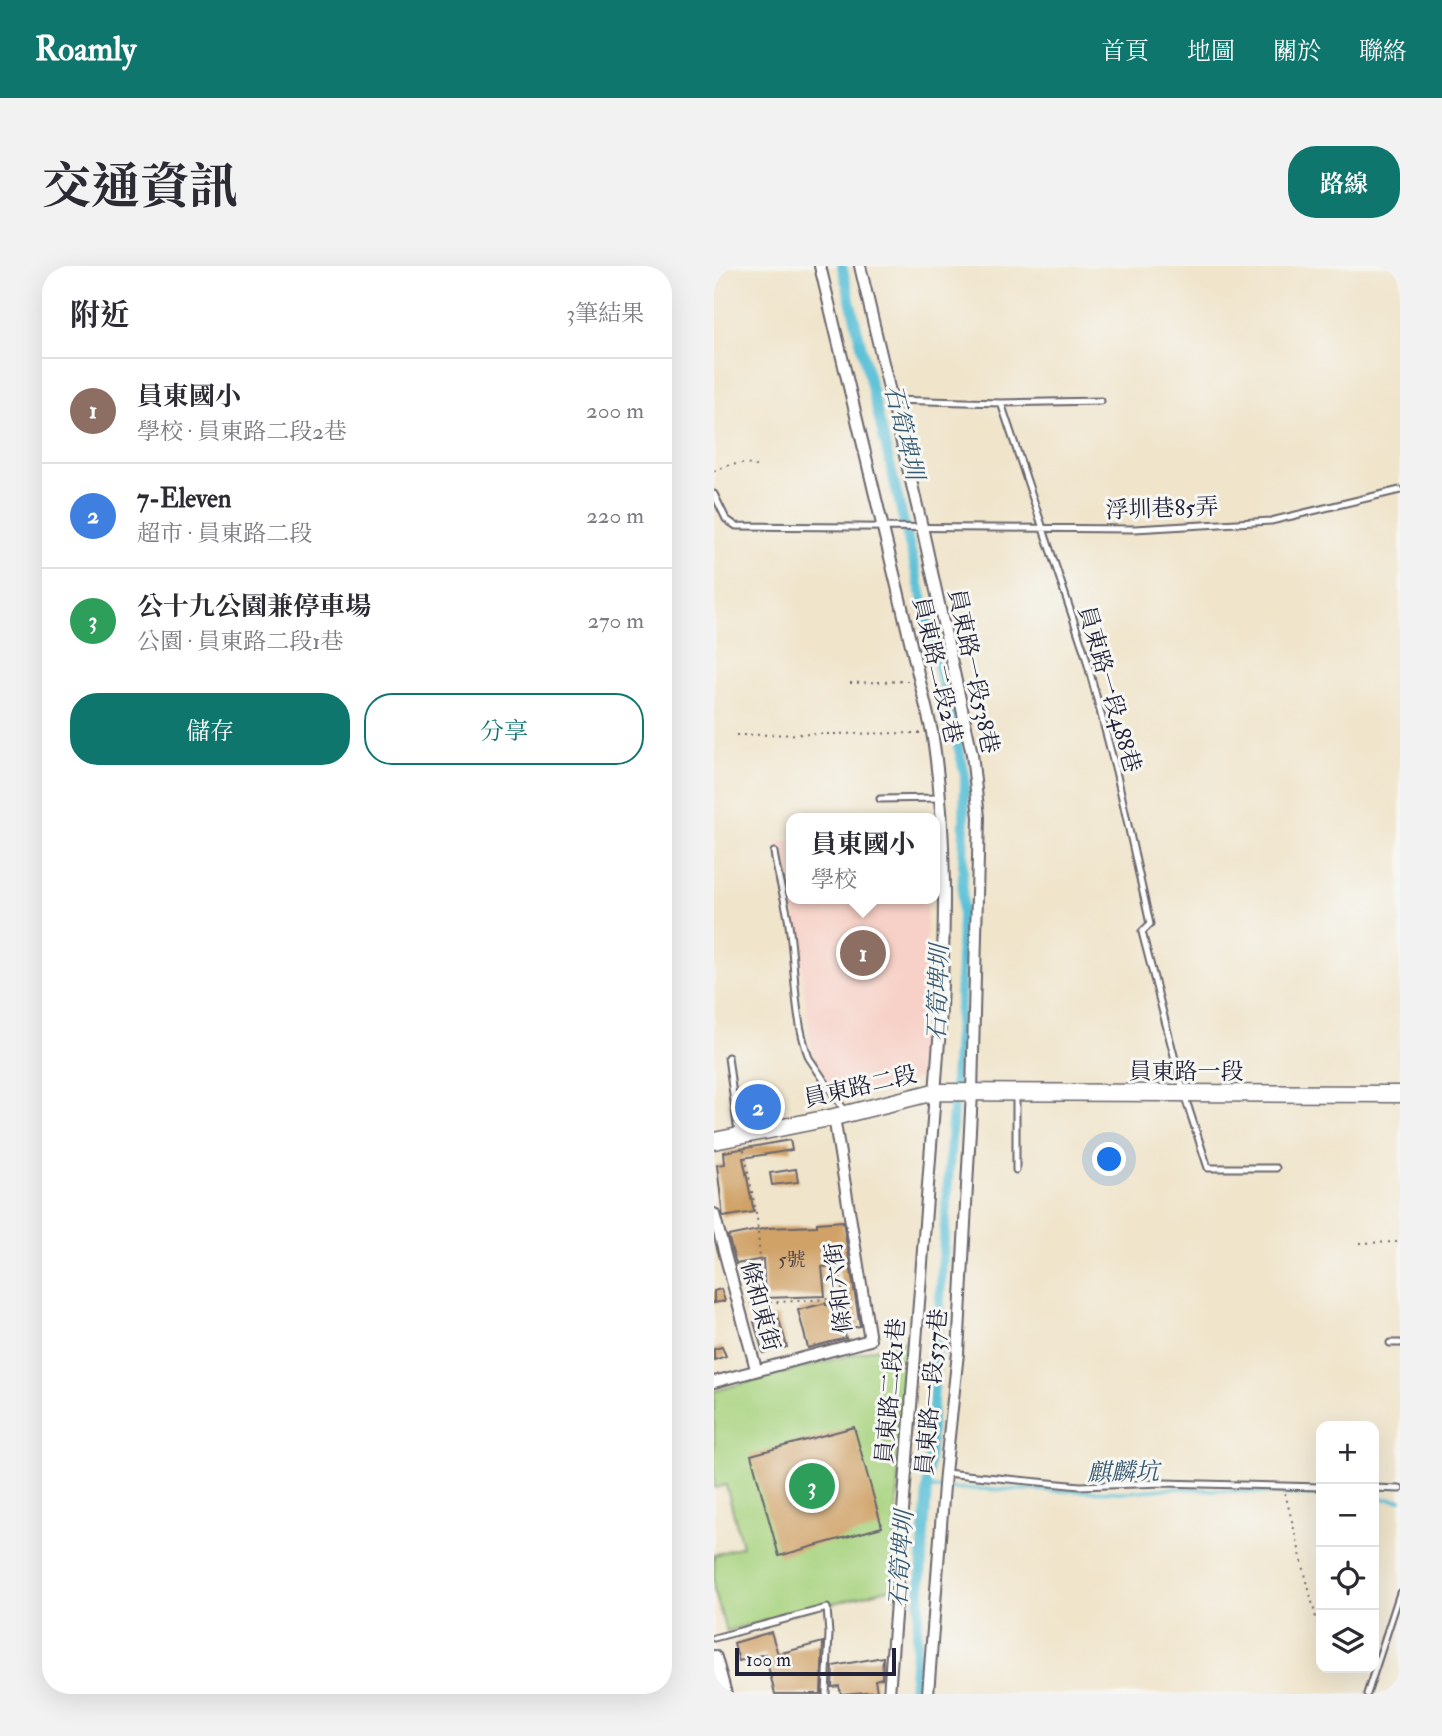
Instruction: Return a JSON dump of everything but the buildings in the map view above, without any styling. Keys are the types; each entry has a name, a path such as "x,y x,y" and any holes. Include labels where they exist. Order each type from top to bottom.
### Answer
{"main road":[{"name":"員東路二段","path":"714,1141 840,1116 934,1092 972,1093"},
{"name":"員東路一段","path":"972,1093 1400,1094"}],"street":[{"name":"員東路二段2巷","path":"820,266 932,732 940,798 945,939 934,1092"},
{"name":"員東路一段538巷","path":"860,266 922,527 971,754 979,817 972,1093"},
{"name":"員東路二段1巷","path":"889,1694 934,1092"},
{"name":"員東路一段537巷","path":"928,1694 945,1473 958,1353 972,1093"},
{"name":"條和六街","path":"714,1382 870,1340 840,1116"},
{"name":"條和東街","path":"714,1214 756,1369"},
{"path":"714,1658 724,1694"}],"lane":[{"path":"891,400 1101,401"},
{"name":"員東路一段488巷","path":"1001,402 1084,653 1116,771 1150,923 1142,932 1184,1094"},
{"name":"浮圳巷85弄","path":"714,494 726,519 736,526 1135,529 1271,521 1400,490"},
{"path":"880,799 940,798"},
{"path":"774,852 789,924 797,1012 806,1050 840,1116"},
{"path":"728,1057 739,1136"},
{"path":"1016,1093 1016,1170"},
{"path":"1184,1094 1208,1168 1276,1168"},
{"path":"1390,1343 1400,1343"},
{"path":"945,1473 1080,1486 1163,1483 1316,1487"},
{"path":"1379,1488 1400,1489"},
{"path":"1367,1694 1400,1592"},
{"path":"714,1638 827,1608 829,1634 826,1694"}],"path":[{"path":"714,471 727,465 756,466"},
{"path":"850,682 920,681"},
{"path":"736,735 932,732"},
{"path":"739,1136 743,1144 757,1217 763,1303"},
{"path":"1360,1243 1400,1242"},
{"path":"738,1304 828,1299"},
{"path":"1283,1486 1316,1618"}],"shaded area":[{"path":"777,841 786,841 786,873"},
{"path":"794,904 927,904 927,1076 841,1099 813,1061"}],"green space":[{"path":"908,1340 892,1588 726,1631 714,1589 714,1555 742,1546 726,1485 714,1488 714,1391"}],"waterway":[{"name":"石筍埤圳","path":"842,266 965,775 960,1006 913,1694"},
{"name":"麒麟坑","path":"926,1488 1127,1492 1177,1488 1316,1496"},
{"name":"麒麟坑","path":"1379,1498 1400,1500"}],"place":[{"name":"員東國小","path":"863,953"},
{"name":"7-Eleven","path":"758,1107"},
{"name":"公十九公園兼停車場","path":"812,1486"}]}
